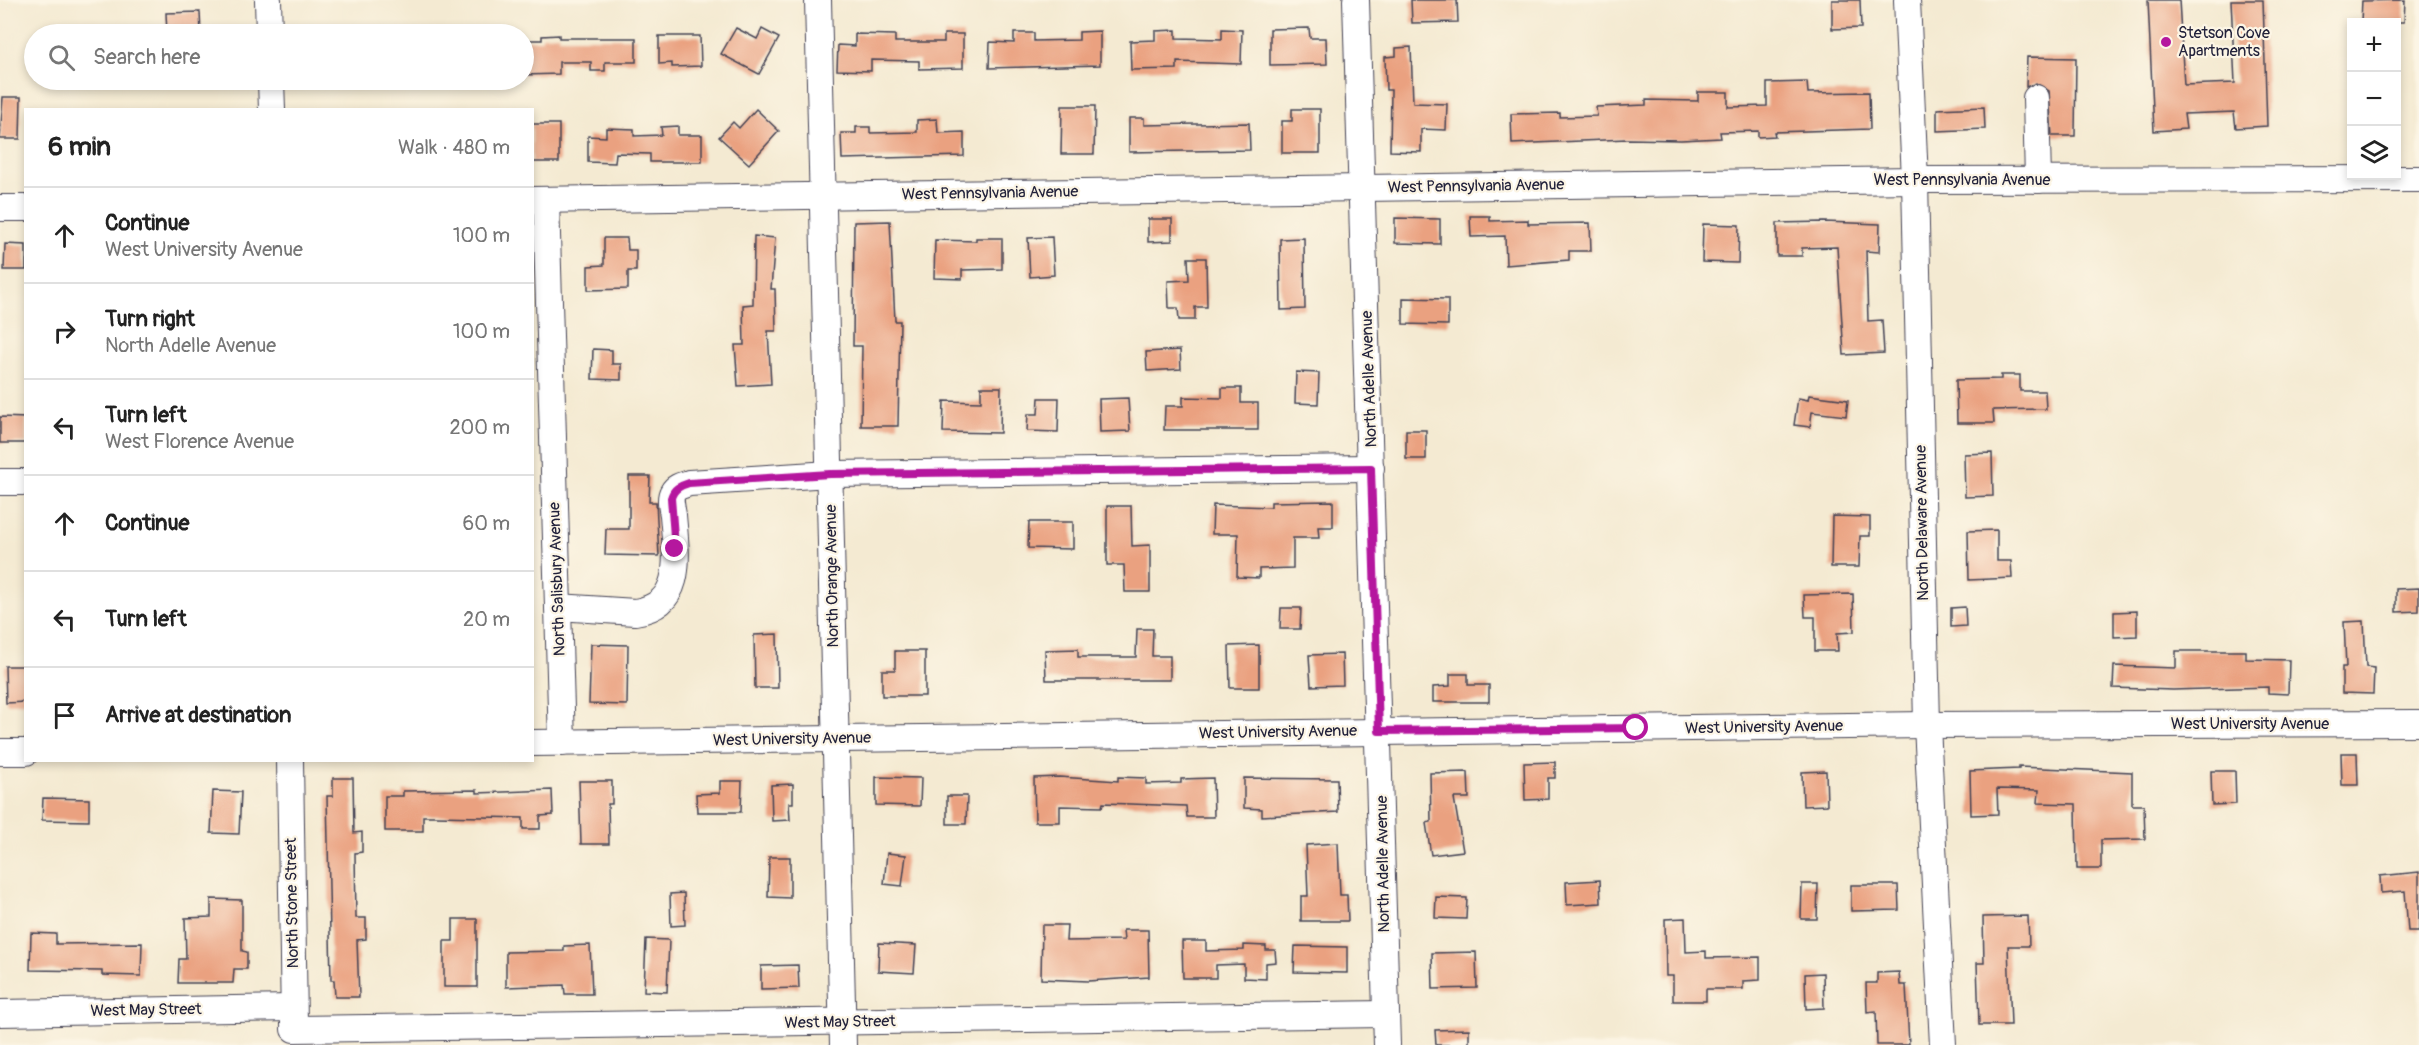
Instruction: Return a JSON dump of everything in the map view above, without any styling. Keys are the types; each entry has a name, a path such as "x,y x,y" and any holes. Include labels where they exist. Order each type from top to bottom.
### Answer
{"street":[{"path":"268,0 269,24"},
{"name":"North Orange Avenue","path":"818,0 843,1033"},
{"name":"North Adelle Avenue","path":"1356,0 1387,1045"},
{"name":"North Delaware Avenue","path":"1907,0 1915,180 1927,725 1943,1045"},
{"path":"271,90 272,108"},
{"path":"2036,98 2038,180"},
{"name":"West Pennsylvania Avenue","path":"539,200 1915,180 2419,179"},
{"name":"North Salisbury Avenue","path":"539,200 562,743"},
{"path":"0,208 24,208"},
{"path":"558,607 635,612 647,610 661,603 670,592 675,575 671,498 673,492 680,486 689,483 830,474 1371,468"},
{"path":"0,482 24,482"},
{"name":"West University Avenue","path":"534,744 1379,731 2419,723"},
{"path":"0,752 24,752"},
{"name":"North Stone Street","path":"290,762 294,1027"},
{"name":"West May Street","path":"0,1013 294,1027 843,1033 1386,1014"}],"building":[{"path":"1411,0 1457,0 1458,22 1412,23"},
{"path":"1832,0 1860,0 1861,28 1832,29"},
{"name":"Stetson Cove Apartments","path":"2148,0 2179,0 2184,85 2235,83 2231,0 2263,0 2267,126 2236,128 2234,112 2184,114 2186,129 2154,131"},
{"path":"2405,0 2404,22 2401,22 2401,18 2361,18 2362,1"},
{"path":"200,12 201,24 167,24 166,13"},
{"path":"736,28 757,39 762,29 779,38 759,74 721,54"},
{"path":"1309,28 1310,38 1326,38 1327,64 1270,65 1270,29"},
{"path":"1222,29 1242,30 1241,64 1177,62 1177,69 1131,70 1130,41 1155,40 1155,31 1176,30 1176,38 1222,39"},
{"path":"1100,31 1100,65 989,68 990,42 1014,43 1014,33 1034,33 1034,41 1079,40 1079,32"},
{"path":"855,34 895,35 895,42 944,42 944,34 963,34 963,68 919,69 919,61 871,60 871,71 837,70 838,45 855,46"},
{"path":"542,36 636,38 636,62 605,62 605,71 591,71 591,62 559,62 559,74 534,75 534,40 542,40"},
{"path":"659,36 700,36 701,66 672,67 672,63 659,64"},
{"path":"1411,47 1413,103 1447,104 1446,130 1421,129 1421,152 1390,151 1391,90 1386,90 1385,57 1396,56 1396,48"},
{"path":"2027,57 2076,58 2075,136 2052,136 2049,91 2036,83 2026,87"},
{"path":"1807,82 1808,93 1869,92 1870,129 1774,132 1775,136 1758,137 1758,131 1720,132 1721,138 1512,144 1511,114 1560,113 1560,117 1597,116 1596,107 1646,105 1646,100 1698,101 1698,92 1728,92 1728,107 1767,106 1767,83"},
{"path":"3,97 21,97 20,139 0,139"},
{"path":"1062,106 1095,106 1094,154 1061,154"},
{"path":"1984,107 1985,129 1937,131 1937,109"},
{"path":"756,109 779,131 749,164 719,137 733,122 739,128"},
{"path":"1292,109 1320,109 1320,153 1282,153 1282,121 1292,121"},
{"path":"1129,118 1144,118 1144,125 1249,123 1250,150 1129,152"},
{"path":"937,119 938,133 964,132 964,156 842,159 841,133 856,133 856,127 870,127 870,133 917,132 917,120"},
{"path":"534,124 559,124 559,162 534,162"},
{"path":"678,126 678,135 702,135 702,162 650,162 650,154 616,153 615,163 588,162 588,136 606,137 606,128 634,129 634,136 662,135 661,127"},
{"path":"1470,216 1490,216 1490,221 1528,220 1528,224 1590,223 1591,251 1569,251 1569,260 1506,265 1505,236 1471,237"},
{"path":"1395,218 1440,219 1440,244 1395,243"},
{"path":"1148,219 1172,219 1172,241 1148,242"},
{"path":"890,221 895,321 900,321 898,426 861,426 862,346 853,346 854,222"},
{"path":"1777,223 1880,224 1879,252 1866,251 1868,321 1882,320 1884,353 1844,355 1837,247 1802,248 1802,256 1777,256"},
{"path":"1703,224 1739,225 1738,263 1702,262"},
{"path":"754,236 775,238 771,289 775,289 776,331 768,331 771,384 738,386 735,345 744,345 743,305 753,304"},
{"path":"1052,237 1054,275 1030,277 1028,238"},
{"path":"604,238 627,238 628,250 636,250 636,271 628,271 628,289 588,290 588,266 604,265"},
{"path":"976,238 1002,238 1002,269 962,270 962,279 934,278 935,240 976,241"},
{"path":"1304,238 1305,309 1281,310 1280,239"},
{"path":"5,244 24,245 24,270 4,270"},
{"path":"1188,258 1206,258 1207,307 1195,307 1195,320 1179,320 1178,308 1169,308 1168,281 1189,280"},
{"path":"1403,298 1448,299 1448,325 1403,324"},
{"path":"593,349 612,350 612,364 621,364 621,380 592,379"},
{"path":"1180,350 1181,369 1147,371 1146,352"},
{"path":"1296,372 1319,373 1318,404 1295,403"},
{"path":"2001,375 2020,375 2020,391 2045,391 2046,409 1993,410 1994,423 1957,423 1956,380 2001,379"},
{"path":"981,387 1001,387 1000,433 943,432 944,401 981,402"},
{"path":"1222,388 1241,388 1241,403 1258,403 1258,430 1164,430 1165,406 1183,406 1183,397 1222,398"},
{"path":"1809,395 1848,400 1846,416 1812,412 1810,427 1794,425 1798,398 1808,400"},
{"path":"1039,398 1059,398 1058,432 1027,431 1028,414 1038,414"},
{"path":"1128,398 1130,431 1100,432 1099,399"},
{"path":"0,417 24,418 24,443 0,443"},
{"path":"1406,430 1426,430 1426,459 1406,459"},
{"path":"1992,453 1993,496 1965,497 1964,454"},
{"path":"629,476 650,476 649,502 656,502 659,556 605,555 606,529 629,529"},
{"path":"1333,501 1333,527 1318,527 1319,538 1293,538 1293,568 1259,569 1259,578 1237,577 1238,534 1212,534 1213,505 1271,507 1271,502"},
{"path":"1107,506 1131,506 1132,546 1150,545 1150,592 1125,592 1124,565 1107,565"},
{"path":"1832,516 1870,517 1870,536 1860,536 1859,567 1831,567"},
{"path":"1029,522 1073,522 1073,549 1028,548"},
{"path":"1997,530 1997,561 2011,561 2012,578 1969,580 1968,531"},
{"path":"2419,588 2419,611 2396,612 2396,589"},
{"path":"1853,594 1854,632 1837,633 1838,651 1815,651 1815,617 1805,617 1804,595"},
{"path":"1965,607 1966,626 1951,627 1951,608"},
{"path":"1281,608 1301,608 1300,629 1280,629"},
{"path":"2137,611 2137,636 2114,637 2114,612"},
{"path":"2364,621 2366,667 2374,668 2373,694 2342,693 2342,667 2346,667 2344,622"},
{"path":"1137,629 1153,629 1152,656 1170,656 1170,680 1046,680 1045,650 1078,649 1078,657 1136,657"},
{"path":"777,634 778,688 755,688 754,635"},
{"path":"591,644 628,645 627,705 589,704"},
{"path":"1259,645 1259,688 1230,688 1229,646"},
{"path":"895,651 925,651 925,696 882,696 882,670 895,670"},
{"path":"2176,651 2246,651 2246,659 2289,660 2288,694 2268,693 2268,687 2173,690 2113,688 2114,666 2176,668"},
{"path":"1342,654 1343,685 1311,686 1309,655"},
{"path":"5,666 24,666 24,702 6,703"},
{"path":"1450,674 1468,674 1468,685 1489,685 1489,702 1433,702 1433,687 1450,686"},
{"path":"2341,753 2357,753 2358,785 2342,785"},
{"path":"1555,762 1555,778 1548,778 1548,799 1525,800 1524,763"},
{"path":"2019,767 2132,772 2132,805 2144,805 2145,839 2101,840 2101,869 2077,869 2076,804 2038,803 2039,790 1997,789 1998,814 1971,815 1970,771 2019,769"},
{"path":"1826,771 1827,805 1803,806 1802,772"},
{"path":"2211,771 2235,771 2236,804 2212,805"},
{"path":"1468,772 1469,798 1454,798 1463,851 1431,855 1426,823 1431,822 1430,773"},
{"path":"876,777 921,778 920,806 876,805"},
{"path":"1059,777 1118,781 1118,777 1146,778 1146,784 1181,783 1181,779 1213,778 1214,817 1187,817 1186,806 1103,803 1102,807 1060,806 1060,822 1035,822 1034,778"},
{"path":"333,778 353,778 354,833 362,832 362,852 355,853 356,918 366,918 366,939 357,940 359,997 335,997 334,980 331,980 327,796 333,796"},
{"path":"1244,778 1337,779 1338,812 1262,816 1262,809 1244,808"},
{"path":"579,781 612,781 612,804 608,804 609,844 581,844"},
{"path":"720,781 742,781 741,812 697,812 696,794 720,793"},
{"path":"793,784 793,803 789,803 790,820 772,821 771,785"},
{"path":"477,790 477,793 552,790 553,815 540,816 540,829 523,829 523,818 423,816 423,831 385,831 385,796 403,796 403,791"},
{"path":"213,791 241,792 239,834 211,833"},
{"path":"947,796 967,796 966,824 947,824"},
{"path":"43,798 89,799 89,821 42,820"},
{"path":"1338,843 1340,895 1347,895 1348,921 1301,921 1301,896 1308,896 1306,845"},
{"path":"887,853 906,855 902,886 884,884"},
{"path":"769,857 790,857 790,898 768,897"},
{"path":"2419,872 2419,931 2408,931 2405,891 2381,893 2380,876"},
{"path":"1600,880 1601,903 1567,905 1566,882"},
{"path":"1802,884 1818,884 1817,919 1801,919"},
{"path":"1851,885 1898,885 1899,910 1851,911"},
{"path":"684,893 685,925 671,926 670,894"},
{"path":"1436,897 1467,898 1466,919 1435,918"},
{"path":"211,899 242,900 242,951 247,952 247,969 234,969 233,983 178,983 179,959 186,959 185,918 211,917"},
{"path":"2028,916 2029,946 2008,946 2011,1025 1979,1025 1977,963 1984,963 1983,917"},
{"path":"1685,918 1686,952 1706,951 1706,958 1760,957 1760,980 1743,981 1743,989 1706,989 1706,1001 1673,1001 1673,976 1666,976 1665,919"},
{"path":"453,919 477,919 477,987 444,987 444,941 453,941"},
{"path":"1042,925 1067,925 1066,941 1124,940 1123,930 1148,930 1149,977 1088,981 1041,979"},
{"path":"31,933 56,934 56,944 142,943 141,976 102,975 102,971 30,970"},
{"path":"646,939 669,940 667,992 644,991"},
{"path":"1182,941 1206,941 1206,951 1244,950 1244,945 1266,946 1266,950 1275,950 1276,962 1266,963 1266,979 1244,978 1244,964 1216,965 1216,978 1183,978"},
{"path":"879,943 916,945 914,973 878,971"},
{"path":"590,945 592,994 565,994 564,985 506,987 506,952 564,951 564,946"},
{"path":"1295,946 1347,947 1347,973 1294,972"},
{"path":"1476,952 1477,988 1433,989 1432,953"},
{"path":"798,965 799,988 761,989 761,966"},
{"path":"1899,972 1900,985 1906,985 1909,1045 1877,1045 1876,1011 1867,1012 1866,983 1877,983 1877,973"},
{"path":"1823,973 1824,1008 1806,1009 1805,974"},
{"path":"1469,1029 1469,1045 1436,1045 1435,1030"}],"place":[{"name":"Stetson Cove Apartments","path":"2166,42"}],"route":[{"path":"675,549 671,498 673,492 680,486 689,483 830,474 1371,468 1379,731 1636,728"}]}
